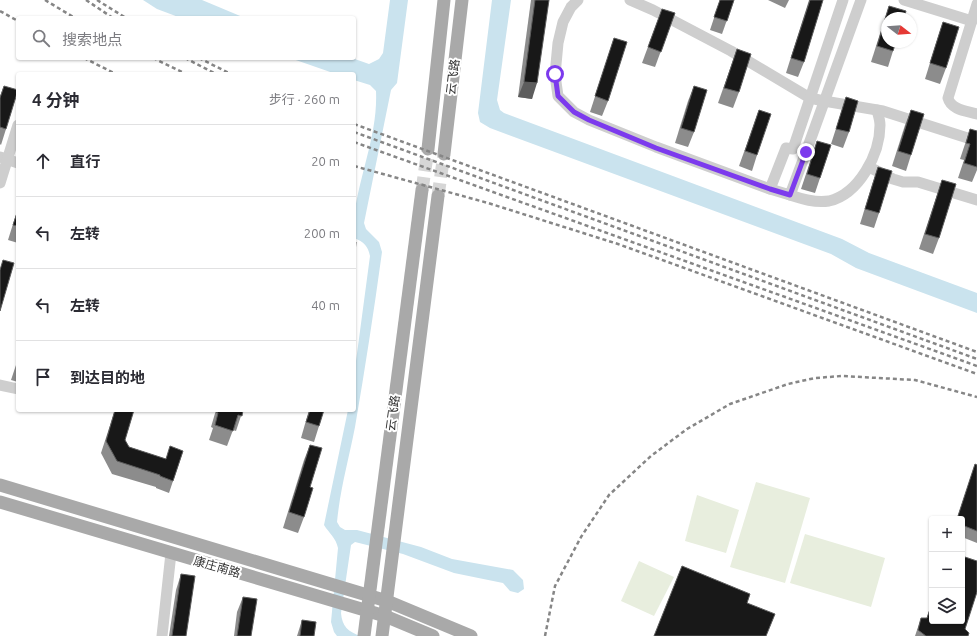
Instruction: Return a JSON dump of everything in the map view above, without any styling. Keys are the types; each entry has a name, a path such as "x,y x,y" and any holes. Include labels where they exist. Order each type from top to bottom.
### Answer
{"main road":[{"name":"云飞路","path":"428,149 444,0"},
{"name":"云飞路","path":"444,154 462,0"},
{"name":"云飞路","path":"364,636 368,595 422,190"},
{"name":"云飞路","path":"382,636 438,196"},
{"path":"0,485 387,601 471,636"},
{"name":"康庄南路","path":"0,502 385,616 433,636"}],"street":[{"path":"578,0 571,6 563,22 558,43 555,74 558,96 574,112 589,120 656,148 770,189 811,201 828,201 840,197 859,182 868,167 879,139 880,123 877,110"},
{"path":"630,0 653,10 731,51 810,98 877,110 977,141"},
{"path":"770,189 786,148 793,149 843,0"},
{"path":"790,195 860,0"},
{"path":"904,0 972,21"},
{"path":"977,4 948,98 950,104 955,107 977,114"},
{"path":"0,183 4,158 16,130"},
{"path":"4,158 16,163"},
{"path":"868,167 893,179 903,182 918,182 977,200"},
{"path":"0,385 16,389"},
{"path":"162,636 171,553"}],"green space":[{"path":"756,482 810,498 785,583 730,567"},
{"path":"697,495 739,510 726,553 685,541"},
{"path":"805,534 885,558 871,607 790,583"},
{"path":"639,561 674,577 654,616 621,601"}],"water":[{"path":"143,0 202,0 240,16 176,16 157,9"},
{"path":"390,0 408,0 397,83 391,90 364,223 366,229 379,242 382,252 359,405 342,486 337,522 340,527 345,530 357,530 421,547 452,559 513,570 523,580 524,589 518,593 510,591 503,583 454,573 403,554 355,542 351,545 341,613 346,628 361,636 337,636 331,622 338,548 334,538 324,525 348,412 356,412 356,361 370,256 365,245 356,239 356,201 374,123 376,91 370,85 356,81 356,72 330,72 296,60 356,59 369,64 379,59 383,53"},
{"path":"492,0 511,0 497,100 500,110 504,113 842,239 869,253 977,293 977,313 856,268 831,254 490,128 480,122 478,113"}],"building":[{"path":"535,0 549,0 537,83 524,82"},
{"path":"720,0 734,0 727,21 714,17"},
{"path":"810,0 823,0 804,62 791,58"},
{"path":"889,6 906,11 906,12 887,12"},
{"path":"662,9 675,13 661,52 648,47"},
{"path":"943,22 959,27 946,68 930,63"},
{"path":"881,33 881,47 877,46"},
{"path":"614,38 627,42 608,101 595,96"},
{"path":"883,48 894,48 893,51"},
{"path":"737,49 751,54 739,92 724,88"},
{"path":"4,86 16,89 16,96 6,129 0,127 0,98"},
{"path":"694,86 707,90 694,132 681,128"},
{"path":"846,97 858,101 849,132 836,129"},
{"path":"759,110 771,114 757,155 745,151"},
{"path":"911,110 924,114 911,155 898,151"},
{"path":"970,129 977,131 977,167 964,163 970,144 966,143"},
{"path":"817,141 831,145 820,178 807,174"},
{"path":"878,167 892,171 879,213 865,209"},
{"path":"942,180 956,184 939,238 925,234"},
{"path":"16,216 16,226 13,225"},
{"path":"3,260 14,263 0,311 0,270"},
{"path":"114,412 133,412 125,440 129,447 166,459 170,446 183,451 173,481 160,475 117,461 106,441"},
{"path":"216,412 243,412 242,416 238,415 233,431 215,425 218,413"},
{"path":"309,412 323,412 319,426 306,422"},
{"path":"310,445 322,448 310,487 313,488 304,517 289,512"},
{"path":"975,464 977,465 977,531 965,526 965,516 958,516"},
{"path":"965,557 977,561 977,592 965,629 969,633 968,636 926,636 918,630 921,618 927,618 929,612 929,624 965,624"},
{"path":"682,566 750,594 747,603 775,614 766,636 654,636"},
{"path":"181,574 195,576 186,636 172,636"},
{"path":"243,597 257,599 251,636 237,636"},
{"path":"302,620 316,622 314,636 300,636"}],"tunnel":[{"path":"422,190 428,149"},
{"path":"438,196 444,154"}],"railway":[{"path":"45,0 72,16"},
{"path":"86,0 110,16"},
{"path":"97,0 123,16"},
{"path":"0,11 16,20"},
{"path":"88,60 112,72"},
{"path":"157,60 182,72"},
{"path":"189,60 212,72"},
{"path":"203,60 227,72"},
{"path":"356,125 977,352"},
{"path":"356,133 977,359"},
{"path":"356,143 977,366"},
{"path":"356,167 488,203 618,244 977,374"},
{"path":"545,636 555,586 581,537 609,495 651,456 687,429 730,404 788,384 815,378 842,376 915,380 977,397"}],"route":[{"path":"555,74 558,96 574,112 589,120 656,148 770,189 790,195 806,152"}]}
